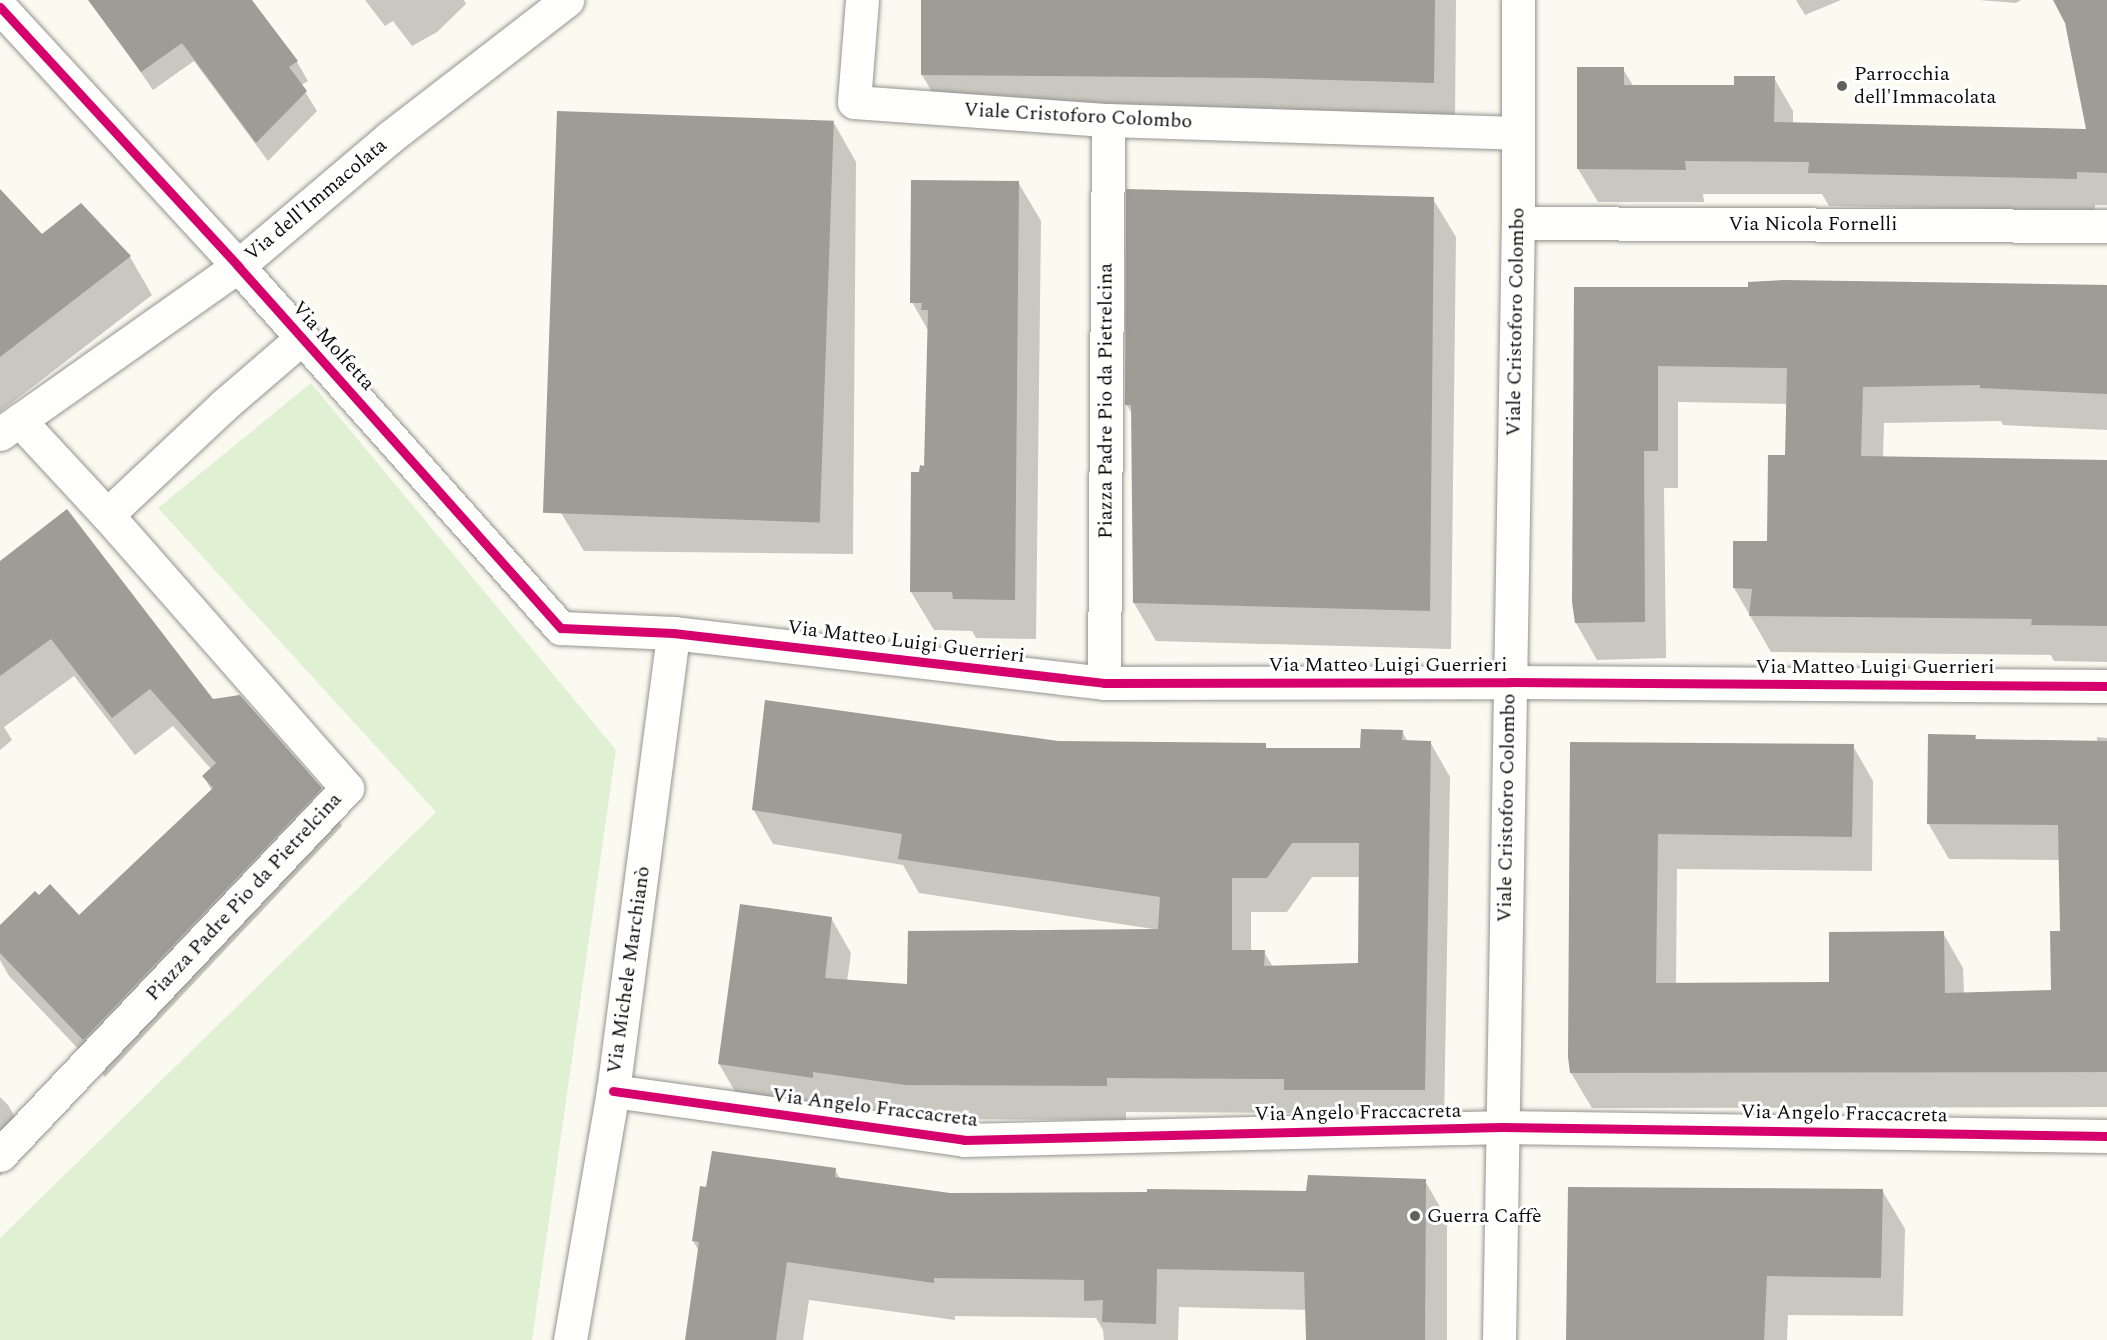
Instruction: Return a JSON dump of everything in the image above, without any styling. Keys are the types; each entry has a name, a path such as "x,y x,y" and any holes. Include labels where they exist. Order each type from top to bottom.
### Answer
{"street":[{"name":"Via dell'Immacolata","path":"9,427 238,266 390,137 567,0"},
{"name":"Viale Cristoforo Colombo","path":"862,0 854,102 1108,120 1518,133"},
{"name":"Viale Cristoforo Colombo","path":"1499,1340 1518,223 1518,0"},
{"name":"Via Molfetta","path":"0,7 238,266 561,628 673,633"},
{"name":"Piazza Padre Pio da Pietrelcina","path":"1104,683 1108,120"},
{"name":"Via Nicola Fornelli","path":"1518,223 2107,226"},
{"path":"107,515 224,405 302,338"},
{"name":"Piazza Padre Pio da Pietrelcina","path":"0,1155 347,788 107,515 9,427"},
{"name":"Via Matteo Luigi Guerrieri","path":"673,633 1104,683 1510,682 2107,686"},
{"name":"Via Michele Marchianò","path":"570,1340 613,1091 673,633"},
{"name":"Via Angelo Fraccacreta","path":"613,1091 964,1140 1502,1127 2107,1136"}],"green space":[{"path":"311,383 616,750 532,1340 0,1340 0,1238 436,812 158,508"}],"building":[{"path":"88,0 252,0 298,61 289,67 307,91 256,143 182,43 141,72"},
{"path":"921,0 1435,0 1434,83 1265,78 921,75"},
{"path":"2053,0 2107,0 2107,173 2077,172 2077,179 1808,173 1809,162 1685,161 1686,170 1577,169 1577,67 1624,67 1624,85 1734,85 1734,76 1775,76 1774,122 2086,129 2065,23"},
{"path":"557,111 834,121 820,522 543,513"},
{"path":"911,180 1019,181 1015,600 953,599 952,592 910,592 911,472 919,472 920,465 924,466 928,310 921,310 922,303 910,303"},
{"path":"0,189 42,234 81,203 131,256 0,357"},
{"path":"1126,189 1434,197 1430,611 1133,603 1131,405 1125,405"},
{"path":"1784,280 2107,285 2107,394 1980,388 1980,385 1863,387 1861,456 2107,460 2107,626 2031,625 2032,619 1749,616 1752,589 1733,588 1733,541 1767,541 1768,455 1785,455 1787,368 1658,366 1658,451 1644,451 1645,622 1575,623 1572,602 1574,287 1748,287 1748,282"},
{"path":"67,509 213,699 240,695 322,788 83,1040 0,953 0,925 35,891 39,895 50,884 79,915 213,788 202,776 216,763 150,689 112,718 51,639 0,676 0,561"},
{"path":"765,700 1058,741 1266,743 1266,748 1360,748 1361,729 1403,730 1402,740 1431,741 1425,1090 1284,1090 1284,1079 1107,1078 1107,1086 905,1085 813,1072 813,1078 718,1064 740,904 832,917 825,978 907,984 908,931 1158,929 1160,897 898,859 902,834 752,810","holes":["1292,843 1359,843 1358,963 1264,966 1265,950 1232,950 1232,878 1267,878"]},
{"path":"1928,734 1976,735 1975,739 2107,741 2107,1072 1570,1073 1568,1057 1570,742 1854,744 1852,837 1658,834 1656,983 1829,982 1829,932 1944,931 1945,993 2051,990 2050,931 2060,931 2058,825 1927,824"},
{"path":"712,1151 836,1168 835,1177 950,1193 1147,1192 1147,1189 1306,1191 1308,1175 1426,1179 1425,1340 1306,1340 1304,1272 1157,1269 1156,1324 1102,1322 1103,1300 1084,1301 1084,1280 934,1278 934,1283 787,1262 776,1340 685,1340 699,1242 692,1241 700,1186 706,1187"},
{"path":"1568,1187 1883,1189 1881,1278 1767,1276 1764,1340 1566,1340"}],"cycle path":[{"path":"0,7 238,266 561,628 673,633 1104,683 1510,682 2107,686"},
{"path":"613,1091 964,1140 1502,1127 2107,1136"}],"place":[{"name":"Parrocchia dell'Immacolata","path":"1842,86"},
{"name":"Guerra Caffè","path":"1415,1216"}]}
